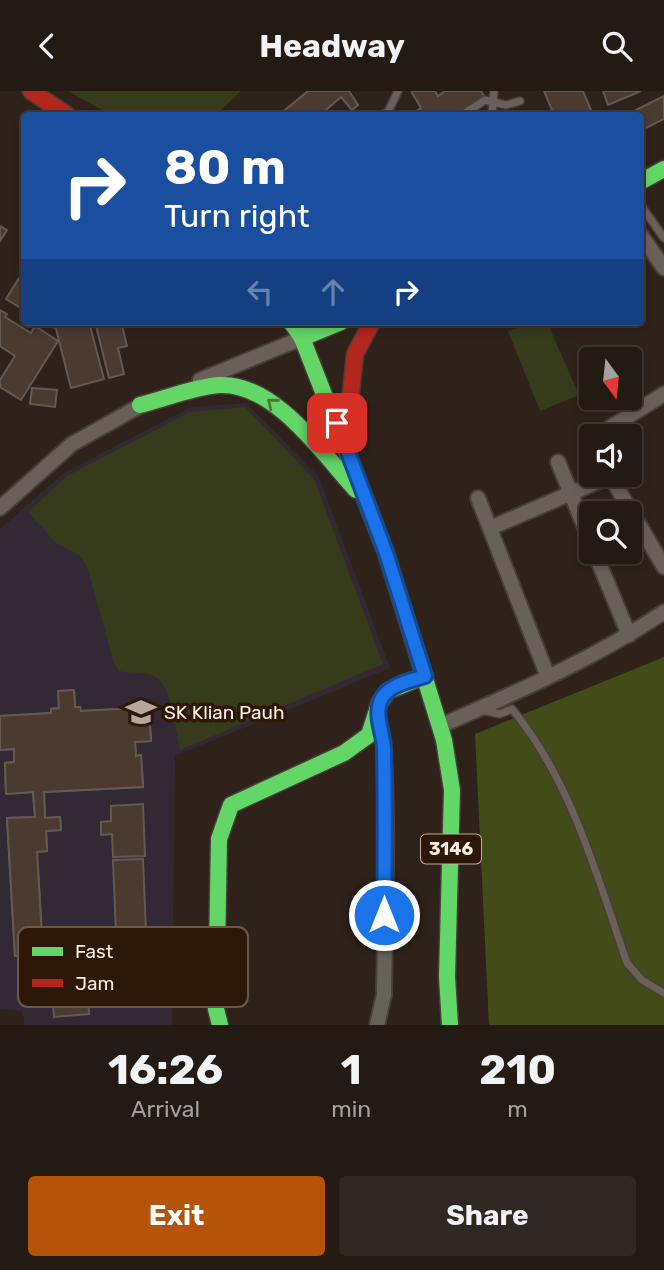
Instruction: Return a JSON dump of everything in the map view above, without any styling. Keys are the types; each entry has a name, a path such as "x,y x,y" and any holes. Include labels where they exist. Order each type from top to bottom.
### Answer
{"main road":[{"path":"37,93 63,112"},
{"path":"644,180 664,169"},
{"path":"294,326 302,338 331,326"},
{"path":"345,444 355,354 370,326"},
{"name":"3146","path":"302,338 386,553 440,726 452,790 447,977 450,1025"},
{"path":"140,405 217,385 240,386 260,394 291,419 344,474 368,507"},
{"path":"217,927 219,839 224,818 231,805 241,798 344,753 369,735 377,719 379,704 388,691 425,676"},
{"path":"216,1007 220,1025"}],"street":[{"path":"644,240 664,268"},
{"path":"0,508 72,444 140,405 302,338"},
{"path":"616,424 664,394"},
{"path":"558,463 579,511"},
{"path":"490,529 585,487"},
{"path":"618,487 664,567"},
{"path":"478,498 548,677"},
{"path":"603,564 629,635"},
{"path":"440,726 548,677 629,635 664,612"},
{"path":"377,719 383,737 385,782 384,995 377,1025"}],"lane":[{"path":"388,112 398,91"},
{"path":"493,112 494,91"},
{"path":"467,112 485,100 506,106 520,101"},
{"path":"644,210 664,238"},
{"path":"478,709 500,713 512,709 536,737 580,829 627,963 642,980 664,993"}],"shaded area":[{"name":"SK Klian Pauh","path":"246,403 319,477 390,668 175,756 173,927 18,927 18,1007 172,1007 172,1025 25,1025 22,1011 0,1009 0,529 64,473 191,407"}],"green space":[{"path":"68,91 241,91 219,112 106,112"},
{"path":"524,326 549,326 579,395 540,411 508,331"},
{"path":"245,407 314,479 383,664 180,750 169,697 159,679 148,674 119,671 114,663 87,566 79,555 56,543 28,512 67,476 190,412"},
{"path":"664,657 664,1025 489,1025 475,734"}],"building":[{"path":"308,91 349,91 358,105 352,110 341,97 324,112 283,112"},
{"path":"411,91 435,91 438,96 445,91 481,91 484,96 460,112 415,112 421,108"},
{"path":"544,91 583,91 592,112 553,112"},
{"path":"603,91 641,91 608,105"},
{"path":"664,96 664,119 644,129 644,112 632,112"},
{"path":"0,226 7,230 0,241"},
{"path":"21,275 21,308 6,299"},
{"path":"0,310 7,314 5,317 31,333 35,326 58,341 21,400 0,387 0,380 15,356 0,346"},
{"path":"51,326 90,326 104,379 71,388 56,329"},
{"path":"96,326 122,326 127,346 118,348 124,374 109,378"},
{"path":"32,388 57,390 55,407 30,404"},
{"path":"74,690 75,707 80,707 81,711 137,708 137,711 149,710 151,741 135,742 136,756 141,755 143,787 44,792 45,818 60,817 61,830 46,831 47,851 37,852 41,927 18,927 18,956 15,956 7,818 35,817 33,792 6,794 5,763 14,762 14,749 0,750 0,716 51,713 51,709 59,708 58,691","holes":["108,743 109,757 42,761 41,747"]},
{"path":"74,690 75,707 80,707 81,711 137,708 137,711 149,710 151,741 135,742 136,756 141,755 143,787 44,792 45,818 60,817 61,830 46,831 47,851 37,852 41,927 18,927 18,956 15,956 7,818 35,817 33,792 6,794 5,763 14,762 14,749 0,750 0,716 51,713 51,709 59,708 58,691"},
{"path":"143,804 145,856 113,857 112,834 101,835 101,822 111,821 111,806"},
{"path":"143,859 146,927 116,927 113,860"},
{"path":"53,1007 89,1007 89,1014 54,1017"}],"traffic: fast":[{"path":"644,180 664,169"},
{"path":"294,326 302,338"},
{"path":"331,326 302,338 386,553 444,740 452,790 447,977 450,1025"},
{"path":"140,405 209,386 239,387 278,407 312,440 356,490"},
{"path":"217,927 219,839 231,805 344,753 369,735 379,704 388,691 425,676"},
{"path":"216,1007 220,1025"}],"traffic: jam":[{"path":"31,91 62,112"},
{"path":"346,439 355,354 370,326"}],"place":[{"name":"SK Klian Pauh","path":"141,712"}],"route":[{"path":"337,423 386,553 425,676 399,684 382,697 379,704 377,719 381,723 383,737 385,782 384,915"}]}
